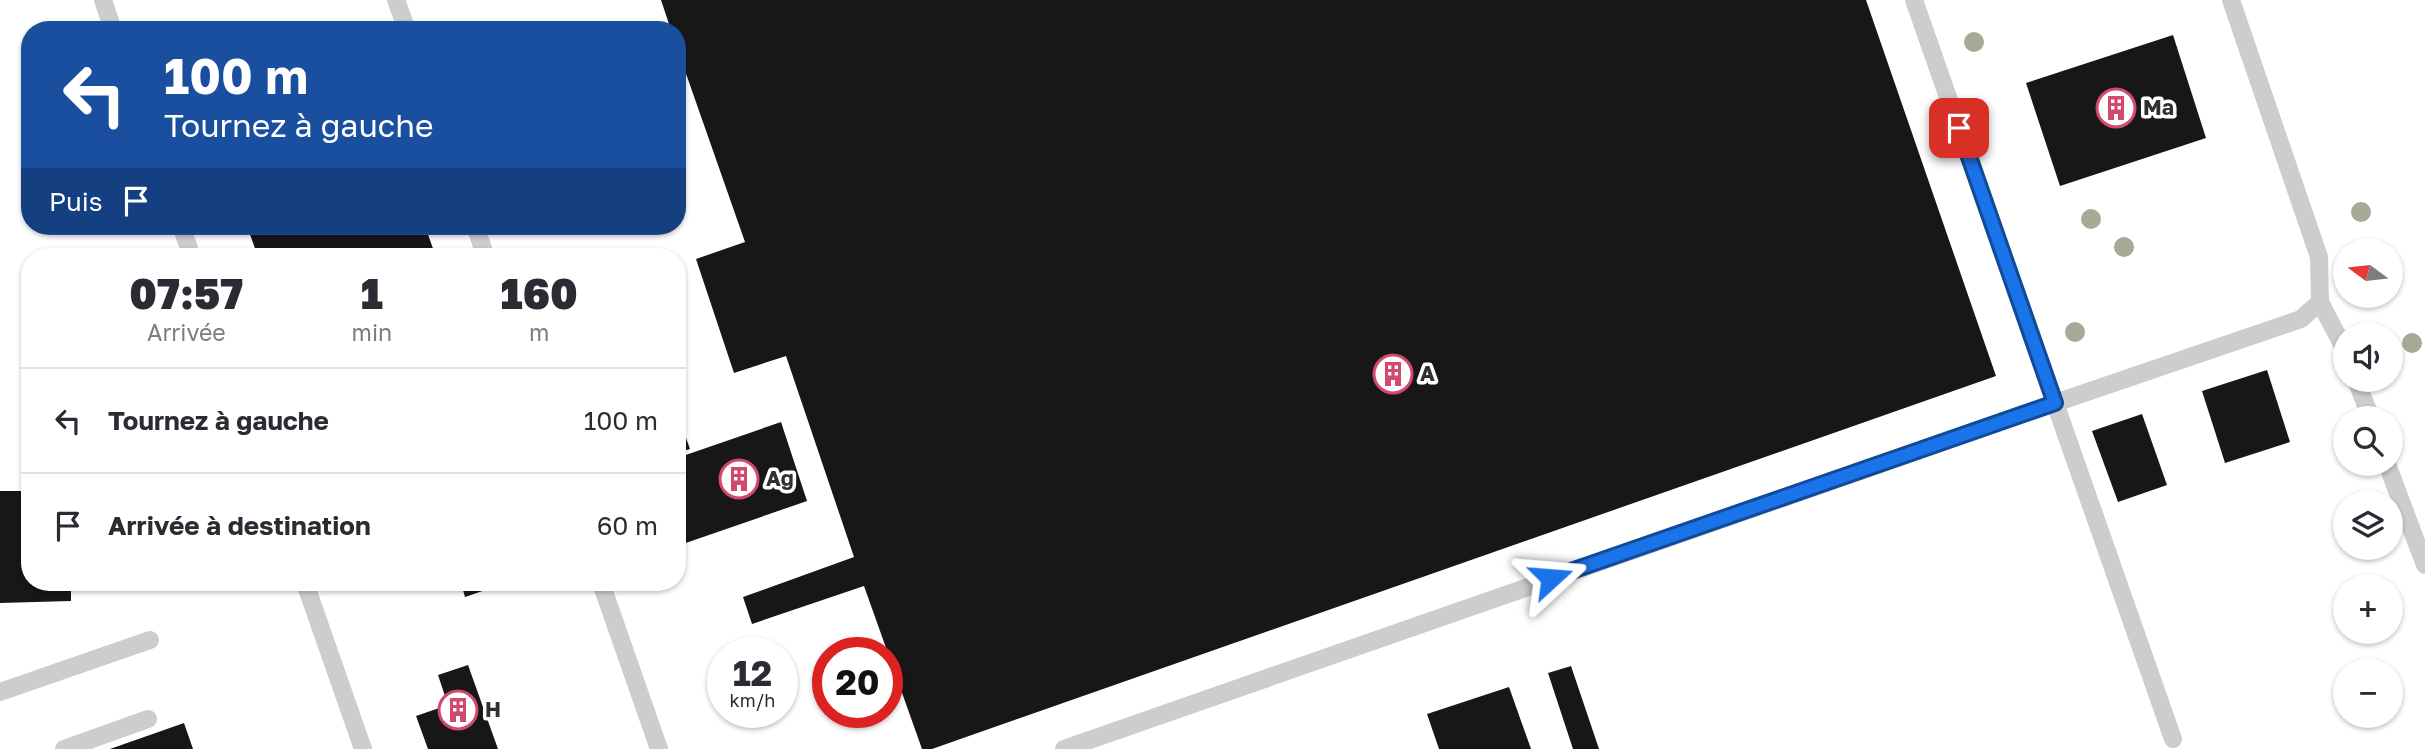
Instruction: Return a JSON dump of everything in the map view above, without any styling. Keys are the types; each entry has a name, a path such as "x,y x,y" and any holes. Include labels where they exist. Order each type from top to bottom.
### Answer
{"lane":[{"path":"103,0 110,21"},
{"path":"396,0 404,21"},
{"path":"1914,0 2173,739"},
{"path":"2231,0 2319,257 2320,302 2333,326"},
{"path":"1064,749 2301,319 2320,302"},
{"path":"2392,476 2425,565"},
{"path":"308,591 363,749"},
{"path":"604,591 659,749"},
{"path":"0,692 150,640"},
{"path":"64,749 148,719"}],"building":[{"name":"A","path":"661,0 1866,0 1996,376 932,749 922,749 903,696 903,637 882,637 864,586 752,624 743,597 854,557 786,356 734,373 696,259 745,242 686,74 686,21 668,21"},
{"name":"Ma","path":"2173,35 2206,138 2060,186 2026,83"},
{"path":"250,235 428,235 433,248 255,248"},
{"path":"2267,370 2290,442 2225,463 2202,391"},
{"path":"2142,414 2167,485 2118,502 2092,431"},
{"name":"Ag","path":"781,422 807,501 686,543 686,455"},
{"path":"0,491 21,491 21,591 71,591 71,601 0,603"},
{"path":"463,591 483,591 465,597"},
{"name":"H","path":"468,665 498,749 428,749 416,716 448,705 438,675"},
{"path":"1571,666 1599,749 1573,749 1548,673"},
{"path":"1509,687 1531,749 1439,749 1427,714"},
{"path":"184,723 193,749 110,749"}],"place":[{"name":"Ma","path":"2116,108"},
{"name":"A","path":"1393,374"},
{"name":"Ag","path":"739,479"},
{"name":"H","path":"458,710"}],"route":[{"path":"1551,578 2055,403 1959,128"}]}
